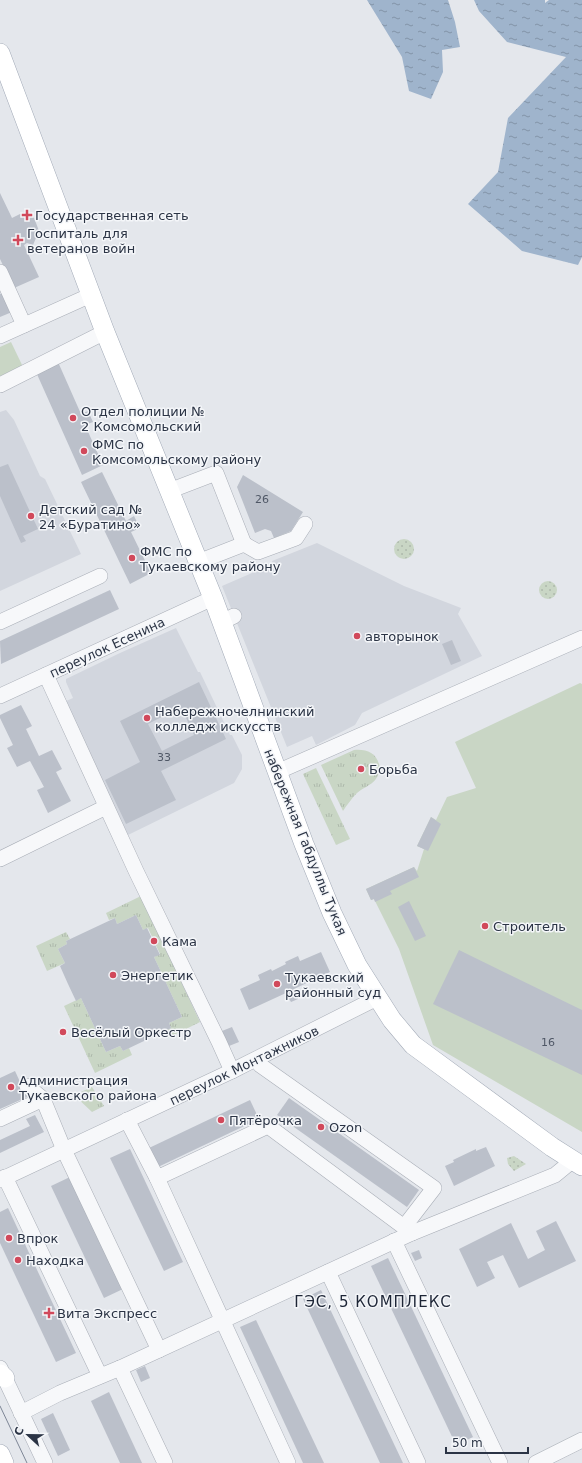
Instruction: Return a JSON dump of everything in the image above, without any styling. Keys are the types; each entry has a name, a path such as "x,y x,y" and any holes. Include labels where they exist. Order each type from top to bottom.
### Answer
{"main road":[{"name":"набережная Габдуллы Тукая","path":"0,53 105,332 213,598 228,618 278,772 304,844 332,913 357,965 392,1020 413,1045 577,1164"},
{"path":"0,1454 4,1463"}],"street":[{"path":"0,272 24,325"},
{"path":"0,336 91,295"},
{"path":"0,385 105,332"},
{"path":"170,491 216,473 244,544 258,552 296,538 305,524"},
{"path":"198,562 244,544"},
{"path":"0,622 100,576"},
{"name":"переулок Есенина","path":"2,690 46,675 213,598"},
{"path":"278,772 582,638"},
{"path":"46,675 106,807 232,1071"},
{"path":"0,859 106,807"},
{"name":"переулок Монтажников","path":"3,1178 232,1071 377,998"},
{"path":"260,1065 434,1188 408,1230"},
{"path":"27,1086 43,1099 64,1150 159,1350"},
{"path":"0,1119 43,1099"},
{"path":"127,1120 157,1178 288,1463"},
{"path":"157,1178 268,1126 408,1230"},
{"path":"21,1413 60,1393 120,1368 394,1241 408,1230 555,1175 577,1164"},
{"path":"3,1178 100,1376"},
{"path":"394,1241 500,1463"},
{"path":"328,1272 418,1463"},
{"path":"120,1368 165,1463"},
{"path":"2,1373 45,1463"},
{"path":"536,1463 582,1440"}],"shaded area":[{"name":"Детский сад № 24 «Буратино»","path":"6,410 14,420 40,476 45,479 81,554 0,591 0,412"},
{"name":"авторынок","path":"317,543 404,586 461,608 458,614 482,656 362,713 355,725 316,745 312,736 287,747 222,586 273,564 272,561"},
{"name":"Набережночелнинский колледж искусств","path":"176,628 198,672 200,672 230,735 232,735 242,755 242,769 234,783 128,835 64,702 73,698 66,679"}],"green space":[{"path":"11,342 24,369 0,380 0,347"},
{"path":"404,539 411,542 414,549 411,556 404,559 397,556 394,549 397,542"},
{"path":"548,581 554,584 557,590 554,596 548,599 542,596 539,590 542,584"},
{"name":"Строитель","path":"580,683 582,684 582,1132 433,1045 399,949 374,899 371,900 366,889 414,867 417,871 424,849 417,846 431,817 436,820 447,797 476,788 455,742"},
{"path":"354,750 368,751 374,755 379,763 379,774 372,784 357,793 343,811 321,765"},
{"path":"316,768 350,839 336,845 303,774"},
{"path":"141,896 200,1022 168,1038 165,1031 171,1028 169,1023 182,1017 154,957 160,954 148,928 143,930 136,915 117,924 115,918 109,920 106,913"},
{"path":"66,932 70,939 66,941 67,944 58,949 65,963 47,971 36,946"},
{"path":"81,998 106,1052 120,1046 123,1051 129,1048 132,1055 95,1073 64,1006"},
{"path":"92,1087 104,1106 92,1112 74,1095"},
{"path":"514,1156 526,1164 514,1171 508,1164 507,1158"}],"water":[{"path":"367,0 448,0 455,22 460,47 442,50 443,72 431,99 409,91 402,57"},
{"path":"474,0 545,0 545,3 549,0 582,0 582,257 578,265 522,251 468,204 498,172 508,118 566,57 507,42 479,11"}],"building":[{"name":"Госпиталь для ветеранов войн","path":"0,193 12,218 28,210 31,216 33,215 39,231 37,232 39,237 36,238 33,245 27,243 24,245 39,277 14,288 0,259"},
{"path":"3,293 12,312 0,317 0,294"},
{"name":"Отдел полиции № 2 Комсомольский","path":"58,362 81,414 88,411 93,422 85,425 103,465 82,475 36,372"},
{"path":"8,464 38,529 23,536 26,541 21,543 0,496 0,467"},
{"path":"102,472 126,521 134,516 140,528 131,532 151,573 130,584 81,482"},
{"path":"243,475 303,512 291,531 274,538 271,531 265,529 255,533 237,487"},
{"path":"110,590 119,609 1,664 0,641"},
{"path":"452,640 461,661 451,665 442,644"},
{"path":"199,682 226,739 161,771 176,800 126,824 105,780 140,762 120,721","holes":["181,707 194,735 162,751 148,724"]},
{"path":"21,705 32,726 26,729 39,756 52,750 62,769 56,772 71,801 48,813 37,790 44,787 30,761 17,767 7,748 13,745 0,715"},
{"path":"431,817 441,824 428,851 417,846"},
{"path":"414,867 419,877 390,891 392,894 375,902 374,899 371,900 366,889"},
{"path":"409,901 426,936 415,941 398,907"},
{"name":"Энергетик","path":"136,915 143,930 147,928 160,955 154,957 182,1017 169,1023 171,1028 123,1051 120,1046 106,1052 81,998 76,1001 68,984 60,966 65,963 58,949 67,944 66,941 115,918 117,924"},
{"path":"459,950 582,1010 582,1075 433,1004"},
{"name":"Тукаевский районный суд","path":"321,952 330,972 294,989 298,999 291,1002 286,993 249,1010 240,989 260,980 258,975 271,969 272,971 286,964 285,962 298,956 300,961"},
{"path":"232,1027 239,1042 229,1046 222,1031"},
{"name":"Администрация Тукаевского района","path":"15,1071 27,1097 0,1109 0,1078"},
{"path":"289,1098 419,1190 407,1207 277,1115"},
{"path":"250,1100 259,1119 158,1167 149,1148"},
{"path":"35,1115 44,1132 0,1153 0,1140 30,1126 26,1119"},
{"path":"486,1147 495,1166 454,1186 445,1166 454,1162 453,1160 476,1149 476,1151"},
{"path":"130,1149 183,1262 164,1271 110,1158"},
{"path":"70,1177 123,1289 104,1298 51,1186"},
{"path":"8,1208 76,1353 56,1362 0,1243 0,1212"},
{"path":"556,1221 576,1261 519,1288 503,1255 487,1262 495,1278 477,1287 459,1249 511,1223 528,1259 545,1250 536,1231"},
{"path":"419,1250 422,1258 415,1261 411,1253"},
{"path":"388,1258 473,1437 456,1445 371,1266"},
{"path":"321,1290 403,1463 380,1463 303,1299"},
{"path":"256,1320 324,1463 303,1463 240,1327"},
{"path":"145,1366 150,1378 141,1382 136,1370"},
{"path":"109,1392 142,1463 120,1463 91,1401"},
{"path":"53,1413 70,1450 58,1456 41,1419"}],"tram line":[{"path":"0,1406 27,1463"}],"place":[{"name":"Государственная сеть","path":"27,215"},
{"name":"Госпиталь для ветеранов войн","path":"18,240"},
{"name":"Отдел полиции № 2 Комсомольский","path":"73,418"},
{"name":"ФМС по Комсомольскому району","path":"84,451"},
{"name":"Детский сад № 24 «Буратино»","path":"31,516"},
{"name":"ФМС по Тукаевскому району","path":"132,558"},
{"name":"авторынок","path":"357,636"},
{"name":"Набережночелнинский колледж искусств","path":"147,718"},
{"name":"Борьба","path":"361,769"},
{"name":"Строитель","path":"485,926"},
{"name":"Кама","path":"154,941"},
{"name":"Энергетик","path":"113,975"},
{"name":"Тукаевский районный суд","path":"277,984"},
{"name":"Весёлый Оркестр","path":"63,1032"},
{"name":"Администрация Тукаевского района","path":"11,1087"},
{"name":"Пятёрочка","path":"221,1120"},
{"name":"Ozon","path":"321,1127"},
{"name":"Впрок","path":"9,1238"},
{"name":"Находка","path":"18,1260"},
{"name":"Вита Экспресс","path":"49,1313"}],"district":[{"name":"ГЭС, 5 КОМПЛЕКС","path":"373,1302"}]}
